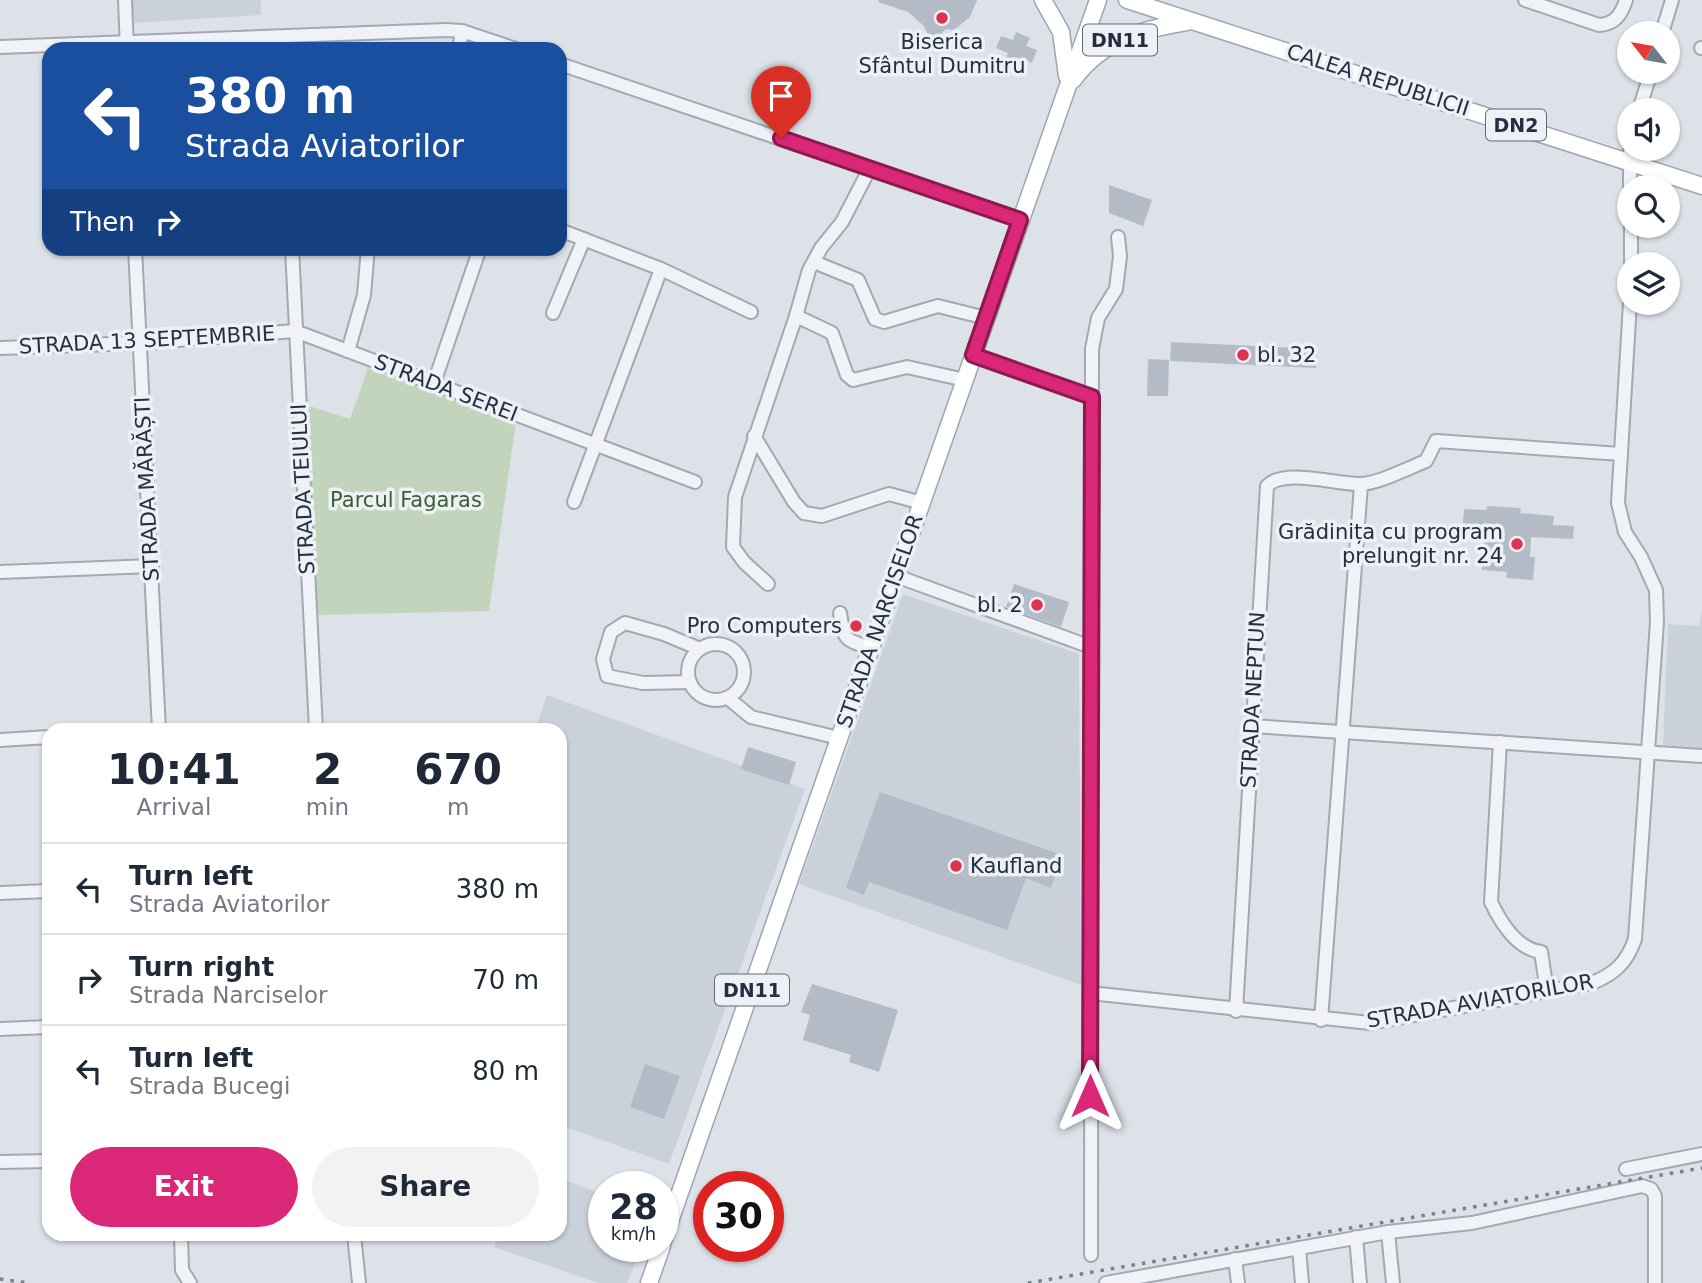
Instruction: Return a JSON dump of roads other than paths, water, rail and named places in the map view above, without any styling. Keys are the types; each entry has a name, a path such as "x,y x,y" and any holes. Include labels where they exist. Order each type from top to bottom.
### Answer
{"main road":[{"name":"DN11","path":"1043,0 1061,32 1067,66 1066,91"},
{"name":"STRADA NARCISELOR","path":"679,1195 1098,0"},
{"name":"CALEA REPUBLICII","path":"1127,0 1617,151"},
{"path":"1152,0 1173,15"},
{"name":"DN11","path":"1066,91 1090,61 1128,35 1150,28 1192,21"},
{"name":"CALEA REPUBLICII","path":"1644,161 1702,186"},
{"name":"STRADA NARCISELOR","path":"649,1283 656,1262"}],"street":[{"path":"125,0 127,42"},
{"path":"1525,0 1599,25 1609,24 1620,15 1626,0"},
{"path":"1666,21 1672,0"},
{"path":"283,42 462,31 495,42"},
{"path":"460,42 462,31"},
{"path":"0,47 42,47"},
{"path":"567,66 1020,220"},
{"path":"768,584 744,562 733,547 735,497 814,262 821,248 842,222 870,168"},
{"path":"567,233 661,269 751,312"},
{"path":"1091,1255 1092,349 1098,318 1116,289 1120,256 1118,237"},
{"path":"553,313 584,239"},
{"name":"STRADA MĂRĂȘTI","path":"135,256 159,723"},
{"name":"STRADA TEIULUI","path":"292,256 316,723"},
{"path":"348,351 364,295 367,256"},
{"path":"434,383 477,256"},
{"path":"814,262 858,280 875,319 884,322 937,306 986,318"},
{"path":"574,502 661,269"},
{"name":"STRADA AVIATORILOR","path":"1321,1020 1370,1023 1591,983 1608,977 1630,954 1635,939 1657,622 1656,590 1623,522 1618,503 1629,315"},
{"path":"796,316 832,333 847,374 853,380 907,367 965,380"},
{"name":"STRADA 13 SEPTEMBRIE","path":"0,348 139,343 295,331"},
{"name":"STRADA SEREI","path":"295,331 695,482"},
{"path":"973,355 1092,397"},
{"path":"754,436 793,502 804,513 822,516 889,494 922,503"},
{"path":"1090,993 1321,1020 1340,732 1361,485 1426,461 1436,441 1621,454"},
{"name":"STRADA NEPTUN","path":"1236,1011 1267,486 1276,478 1326,480 1361,485"},
{"path":"0,572 152,566"},
{"path":"896,576 1091,648"},
{"path":"840,613 843,636 847,640 871,648"},
{"path":"690,682 643,683 607,676 603,659 611,632 625,624 664,634 701,649"},
{"path":"719,644 736,651 741,659 744,667 741,685 728,698 719,701 701,696 690,682 689,664 701,649 719,644"},
{"path":"728,698 751,717 839,738"},
{"path":"1252,726 1702,756"},
{"path":"0,740 42,737"},
{"path":"1500,742 1491,902 1502,923 1527,950 1541,951 1547,991"},
{"path":"0,893 42,891"},
{"path":"0,1029 42,1027"},
{"path":"1626,1168 1702,1154"},
{"path":"0,1162 42,1161"},
{"path":"1106,1283 1356,1237 1472,1223 1643,1186 1651,1189 1655,1196 1655,1283"},
{"path":"1388,1232 1393,1283"},
{"path":"1356,1237 1360,1283"},
{"path":"181,1241 183,1270 190,1283"},
{"path":"355,1241 359,1283"},
{"path":"1299,1248 1301,1283"},
{"path":"1235,1259 1238,1283"}],"railway":[{"path":"1028,1283 1702,1168"},
{"path":"0,1279 29,1283"}],"place":[{"name":"Biserica Sfântul Dumitru","path":"942,18"},
{"name":"bl. 32","path":"1243,355"},
{"name":"Grădinița cu program prelungit nr. 24","path":"1517,544"},
{"name":"bl. 2","path":"1037,605"},
{"name":"Pro Computers","path":"856,626"},
{"name":"Kaufland","path":"956,866"}],"park label":[{"name":"Parcul Fagaras","path":"406,500"}]}
